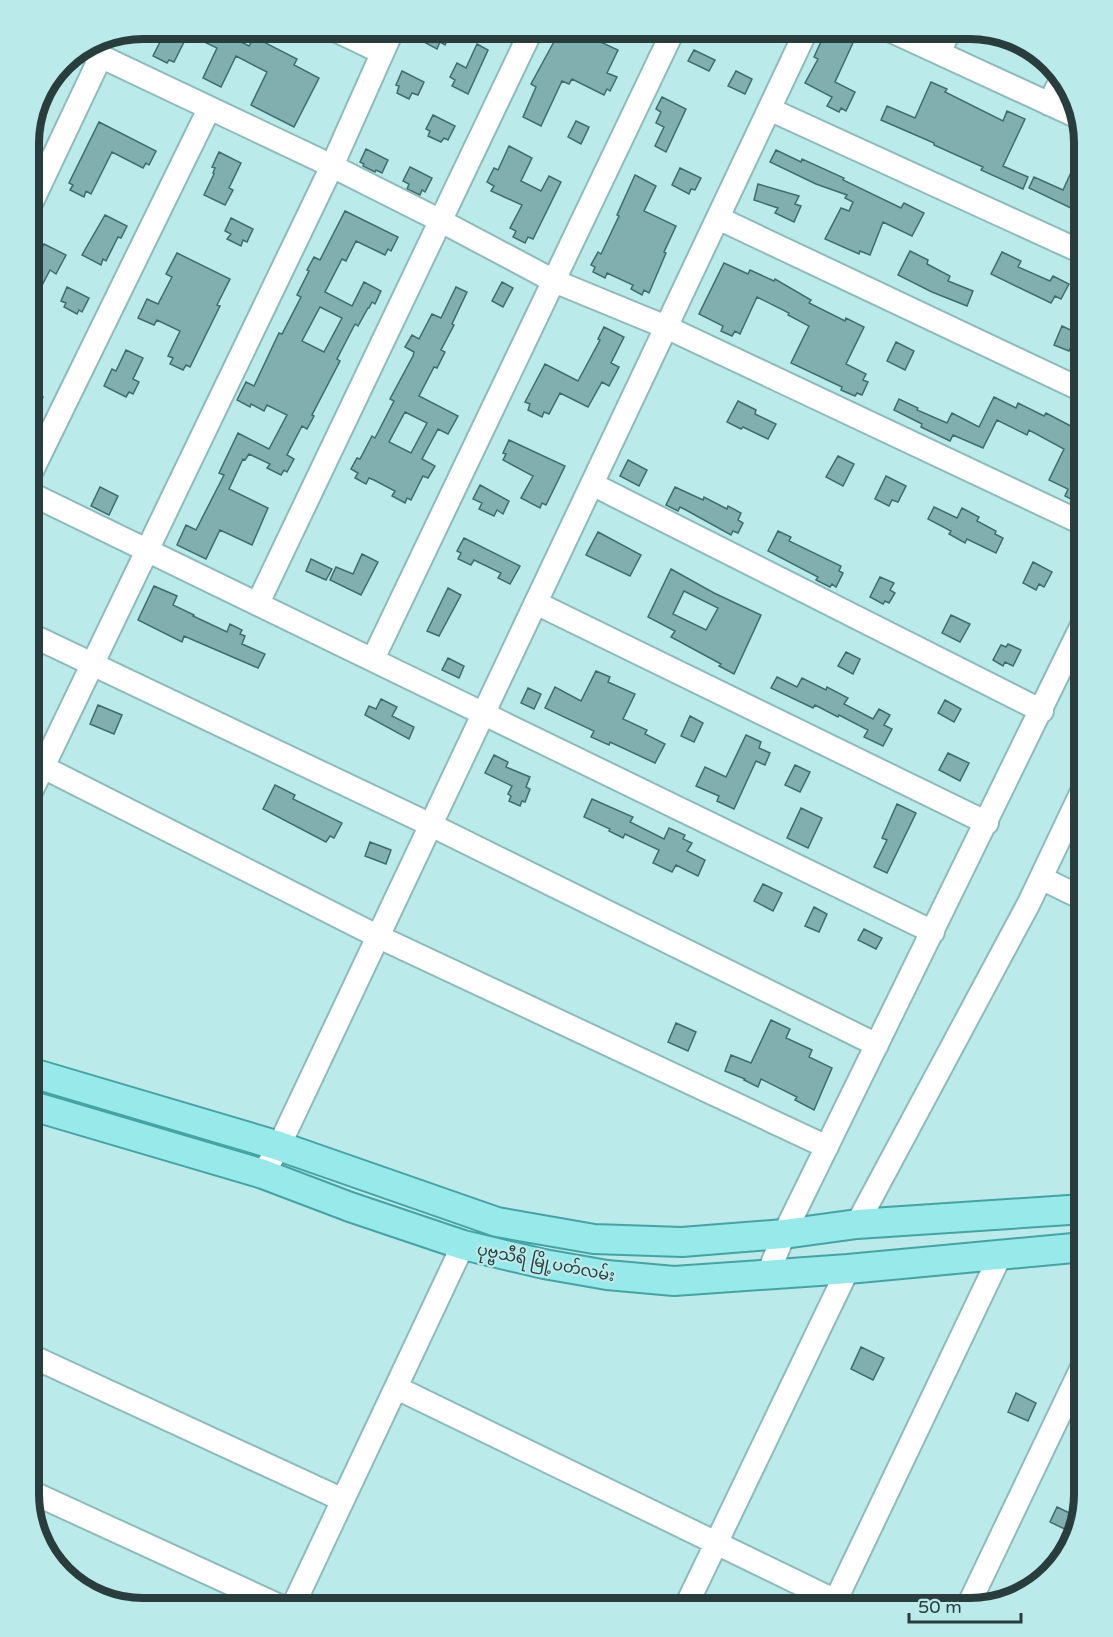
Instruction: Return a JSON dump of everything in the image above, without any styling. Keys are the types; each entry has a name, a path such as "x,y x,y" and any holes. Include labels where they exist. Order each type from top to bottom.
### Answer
{"main road":[{"name":"ပုဗ္ဗသီရိ မြို့ပတ်လမ်း","path":"39,1075 279,1146 497,1222 594,1239 682,1242 784,1234 857,1224 1074,1210"},
{"name":"ပုဗ္ဗသီရိ မြို့ပတ်လမ်း","path":"39,1108 263,1174 350,1207 463,1245 534,1262 607,1275 674,1281 848,1269 1074,1249"}],"street":[{"path":"355,39 381,52"},
{"path":"39,758 93,664 332,166 388,39"},
{"path":"258,603 527,39"},
{"path":"373,659 669,39"},
{"path":"263,1174 279,1146 379,937 802,39"},
{"path":"909,39 1069,113"},
{"path":"939,53 945,39"},
{"path":"93,52 332,166 554,280 666,327 1074,519"},
{"path":"39,183 92,53"},
{"path":"1049,104 1058,87"},
{"path":"39,457 209,109"},
{"path":"769,109 1074,248"},
{"path":"718,218 1074,386"},
{"path":"592,484 1042,711"},
{"path":"39,498 933,932"},
{"path":"536,603 987,823"},
{"path":"39,639 431,825 877,1045"},
{"path":"768,1274 784,1234 1074,648"},
{"path":"39,765 379,937 827,1147"},
{"path":"857,1224 1041,878 1074,808"},
{"path":"1041,878 1074,894"},
{"path":"297,1598 463,1245"},
{"path":"843,1598 1000,1254"},
{"path":"690,1598 848,1269"},
{"path":"39,1360 343,1500"},
{"path":"972,1598 1074,1384"},
{"path":"397,1388 823,1598"},
{"path":"39,1496 262,1598"}],"building":[{"path":"162,39 186,39 174,62 169,60 167,63 153,56"},
{"path":"198,39 235,39 249,46 253,39 258,39 297,59 294,65 319,78 294,127 251,105 267,72 236,56 221,87 203,78 217,48"},
{"path":"426,39 448,39 445,45 440,42 437,49 424,42"},
{"path":"556,39 594,39 618,50 607,73 617,77 610,91 607,89 604,95 572,79 569,84 562,81 541,126 523,117 536,87 531,84"},
{"path":"822,39 855,39 835,82 855,92 846,111 841,108 839,112 827,106 832,97 805,83 818,59 814,57"},
{"path":"477,44 488,50 468,94 452,86 455,80 450,77 457,63 466,68"},
{"path":"694,50 715,60 709,71 688,61"},
{"path":"402,71 424,82 418,95 412,93 409,99 397,93 399,86 396,85"},
{"path":"736,71 752,79 745,94 728,86"},
{"path":"931,82 947,89 945,92 1003,121 1007,111 1025,119 1003,166 1028,177 1023,189 981,170 983,167 934,143 881,120 887,106 915,118"},
{"path":"662,97 686,109 666,152 655,146 664,127 656,123 661,112 656,109"},
{"path":"433,115 455,126 448,140 444,138 441,142 428,136 430,131 426,129"},
{"path":"576,121 589,127 581,144 568,137"},
{"path":"99,122 156,151 149,165 146,163 143,168 112,152 91,194 86,191 84,197 70,190 73,185 69,183"},
{"path":"509,146 532,158 521,181 541,191 549,176 561,182 533,239 528,237 525,243 513,237 516,231 510,228 522,205 491,191 494,186 487,182 494,168 498,170"},
{"path":"366,149 388,160 382,173 363,166 364,164 360,162"},
{"path":"776,150 844,178 843,180 901,208 904,203 924,213 912,236 883,222 870,255 860,251 859,254 825,239 841,208 849,211 853,202 845,198 847,195 816,184 770,162"},
{"path":"219,152 241,163 229,188 233,190 225,205 204,195 214,174 215,168 212,167"},
{"path":"1074,166 1074,210 1029,188 1034,177 1063,190"},
{"path":"410,167 432,178 425,192 422,190 420,195 407,189 409,184 403,181"},
{"path":"680,168 701,178 695,190 691,189 689,194 672,185"},
{"path":"635,175 656,186 644,211 676,226 649,293 644,290 642,295 631,289 633,285 607,273 605,278 593,272 595,267 591,265 598,252 601,254"},
{"path":"758,184 799,196 795,204 801,206 794,222 775,213 778,208 754,200"},
{"path":"345,211 398,237 391,251 388,249 385,255 356,241 346,261 342,259 325,292 352,306 364,282 381,291 375,304 372,302 358,326 355,324 337,359 340,361 307,429 302,426 287,455 294,459 287,472 284,470 281,475 267,468 270,464 249,454 245,460 243,459 229,489 268,508 252,545 220,530 206,559 177,545 186,525 196,530 224,475 219,473 238,433 269,449 287,415 267,405 264,411 237,400 246,382 254,386 279,333 282,334 301,297 297,295 309,271 307,270 314,257 320,260","holes":["320,307 342,318 324,352 302,341"]},
{"path":"105,215 127,226 121,238 118,237 106,261 103,259 101,265 82,255"},
{"path":"231,218 253,229 247,242 243,240 241,246 227,239 231,234 225,231"},
{"path":"44,244 66,255 56,274 50,270 39,291 40,259 39,253"},
{"path":"910,251 928,260 927,264 950,276 948,281 973,291 967,306 898,275"},
{"path":"1002,252 1021,261 1018,267 1050,281 1053,276 1069,284 1061,299 1055,296 1051,303 991,274"},
{"path":"177,253 230,279 217,305 220,306 190,367 186,365 183,370 170,364 173,358 168,356 180,331 157,320 154,325 138,318 147,299 158,304 172,277 166,274"},
{"path":"724,263 748,274 750,270 774,281 775,279 811,300 809,303 845,321 846,318 864,327 846,364 866,374 863,380 868,382 862,395 857,393 855,396 841,390 842,387 791,363 809,326 757,297 740,334 735,331 732,336 721,331 723,326 699,314"},
{"path":"502,282 513,288 503,307 492,301"},
{"path":"67,287 89,298 82,312 79,310 77,314 64,307 66,303 61,301"},
{"path":"456,287 467,292 441,350 445,352 437,368 434,367 419,396 458,416 448,434 438,429 422,459 435,466 428,478 423,476 411,500 407,498 405,503 392,496 395,491 374,480 369,478 366,484 355,478 358,473 351,469 357,458 360,459 372,436 375,438 394,401 390,399 413,356 414,352 405,347 412,335 419,339 432,314 441,318","holes":["405,412 427,423 411,453 389,442"]},
{"path":"1062,326 1074,332 1074,340 1069,351 1054,345"},
{"path":"604,327 624,337 611,363 619,367 609,386 602,382 588,407 560,393 549,414 544,412 542,417 528,410 530,404 525,402 545,364 578,381 600,340 598,339"},
{"path":"896,342 914,351 905,370 887,361"},
{"path":"126,350 143,358 133,379 139,382 133,394 129,392 126,397 104,386 112,369 116,371"},
{"path":"994,397 1016,408 1018,403 1044,416 1046,413 1074,428 1074,501 1065,496 1068,489 1049,480 1064,449 1029,430 1027,435 997,420 983,448 953,435 950,441 894,410 899,399 947,423 952,413 979,427"},
{"path":"738,401 756,410 755,414 776,424 768,439 727,422"},
{"path":"509,440 565,466 546,505 542,503 540,508 521,498 533,476 503,460 506,454 503,453"},
{"path":"838,456 854,464 843,486 826,477"},
{"path":"628,460 647,470 639,486 620,476"},
{"path":"886,476 906,486 898,502 892,500 889,506 875,499"},
{"path":"480,485 509,501 503,514 497,510 494,516 479,509 482,503 473,499"},
{"path":"100,487 118,496 109,515 91,506"},
{"path":"675,487 703,500 704,497 727,509 728,506 741,513 738,520 743,523 738,533 733,531 731,535 680,507 678,511 666,505"},
{"path":"934,507 957,518 962,508 979,517 977,521 996,531 995,534 1003,538 996,553 967,539 965,543 949,534 951,531 928,519"},
{"path":"778,531 791,537 789,541 841,566 839,571 843,573 836,587 832,584 830,587 816,580 818,577 768,551"},
{"path":"598,532 641,555 630,576 586,555"},
{"path":"464,538 520,566 510,584 498,578 501,573 474,560 471,565 458,559 461,553 457,551"},
{"path":"362,554 378,562 361,595 330,580 336,567 353,574"},
{"path":"311,559 332,569 326,580 306,571"},
{"path":"1033,562 1052,572 1044,587 1039,584 1036,590 1023,583"},
{"path":"671,569 714,593 761,615 734,674 719,666 721,664 671,637 675,631 648,617","holes":["684,591 718,608 706,630 673,614"]},
{"path":"880,577 894,583 890,590 895,593 889,603 885,601 883,604 870,597"},
{"path":"154,586 177,596 173,605 193,616 227,632 230,624 242,630 240,634 245,636 242,644 265,654 258,668 184,636 182,642 138,620"},
{"path":"448,588 461,595 439,636 427,631"},
{"path":"951,615 970,624 960,642 942,633"},
{"path":"1008,644 1021,650 1013,666 1005,662 1003,666 993,660 1001,645 1006,647"},
{"path":"846,652 860,659 853,674 838,666"},
{"path":"448,658 464,666 459,678 442,670"},
{"path":"596,671 610,677 608,682 635,694 623,719 647,730 645,734 665,744 655,763 610,742 609,745 591,737 594,731 545,708 555,687 581,701"},
{"path":"777,677 797,687 802,678 826,690 827,687 848,698 844,704 873,719 879,709 890,715 884,725 892,729 883,746 864,737 868,730 839,715 838,717 815,705 813,708 771,688"},
{"path":"528,688 541,694 534,709 521,703"},
{"path":"381,699 397,707 392,716 414,727 409,739 365,715 369,706 376,709"},
{"path":"945,700 961,709 954,722 938,713"},
{"path":"98,705 122,715 114,734 90,724"},
{"path":"690,716 703,723 694,742 681,736"},
{"path":"746,735 761,742 759,748 770,753 765,765 756,761 734,809 717,801 719,796 696,786 705,767 726,777"},
{"path":"948,753 969,763 960,781 939,770"},
{"path":"494,755 508,762 506,767 530,777 526,787 530,789 525,802 522,801 520,806 509,801 511,796 508,794 512,786 485,773"},
{"path":"795,765 810,772 800,792 785,785"},
{"path":"275,785 295,795 293,799 342,823 334,838 330,836 326,842 263,809"},
{"path":"592,799 633,817 630,822 664,839 669,828 685,835 683,839 692,843 687,851 705,860 698,876 676,865 672,872 653,863 659,850 625,834 623,838 584,817"},
{"path":"897,804 916,813 887,873 874,867 887,840 882,838"},
{"path":"801,808 822,818 808,848 787,838"},
{"path":"370,842 391,850 386,864 365,856"},
{"path":"763,884 782,893 773,911 754,901"},
{"path":"814,907 827,914 819,932 805,926"},
{"path":"864,929 882,938 876,949 858,940"},
{"path":"771,1020 790,1029 786,1038 812,1050 809,1057 832,1068 814,1110 795,1100 797,1097 761,1079 758,1087 725,1071 731,1055 751,1063"},
{"path":"676,1023 696,1032 688,1051 668,1042"},
{"path":"861,1347 884,1358 873,1380 851,1369"},
{"path":"1016,1393 1036,1403 1028,1421 1008,1412"},
{"path":"1057,1507 1072,1514 1067,1530 1050,1522"}]}
